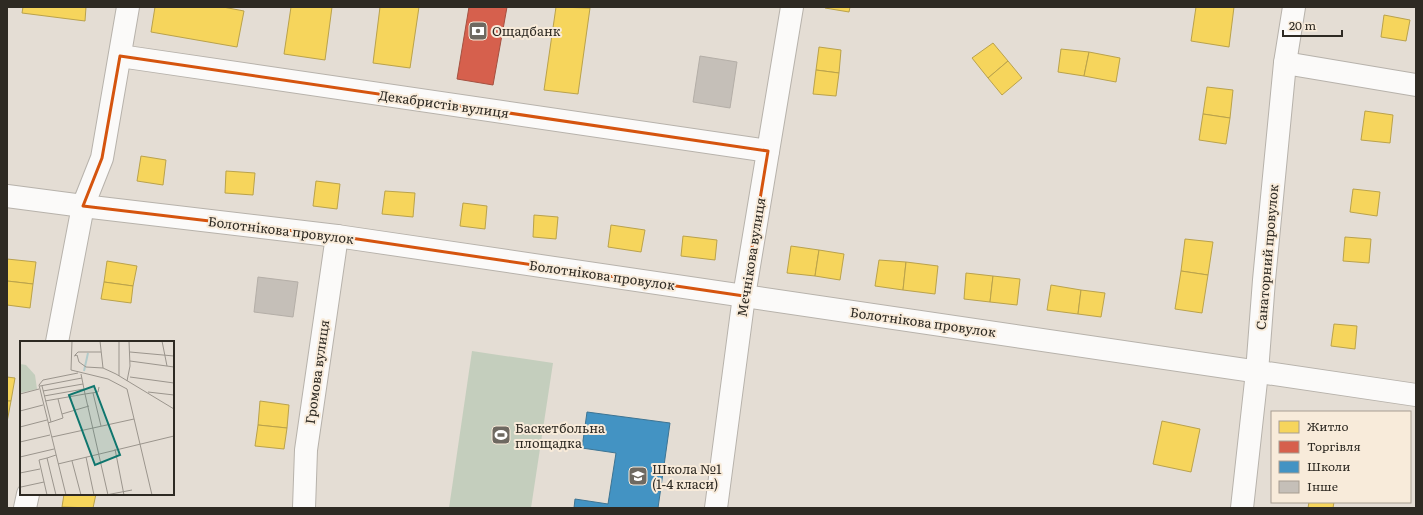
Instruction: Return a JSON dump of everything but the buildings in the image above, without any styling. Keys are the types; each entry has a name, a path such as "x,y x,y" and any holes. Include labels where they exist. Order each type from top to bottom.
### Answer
{"street":[{"path":"57,341 82,206 102,158 128,7"},
{"name":"Мєчнікова вулиця","path":"716,508 744,296 792,7"},
{"name":"Санаторний провулок","path":"1242,508 1257,372 1264,272 1286,63 1294,7"},
{"name":"Декабристів вулиця","path":"120,56 768,151"},
{"path":"1286,63 1416,85"},
{"name":"Болотнікова провулок","path":"7,196 337,236 1416,395"},
{"name":"Громова вулиця","path":"304,508 306,450 337,236"},
{"path":"25,508 28,495"}],"highlighted area":[{"path":"120,56 768,151 744,296 337,236 83,206 102,158"}],"green space":[{"name":"Баскетбольна площадка","path":"472,351 553,363 531,508 449,508"}],"place":[{"name":"Ощадбанк","path":"478,31"},
{"name":"Баскетбольна площадка","path":"501,435"},
{"name":"Школа №1 (1-4 класи)","path":"638,476"}]}
